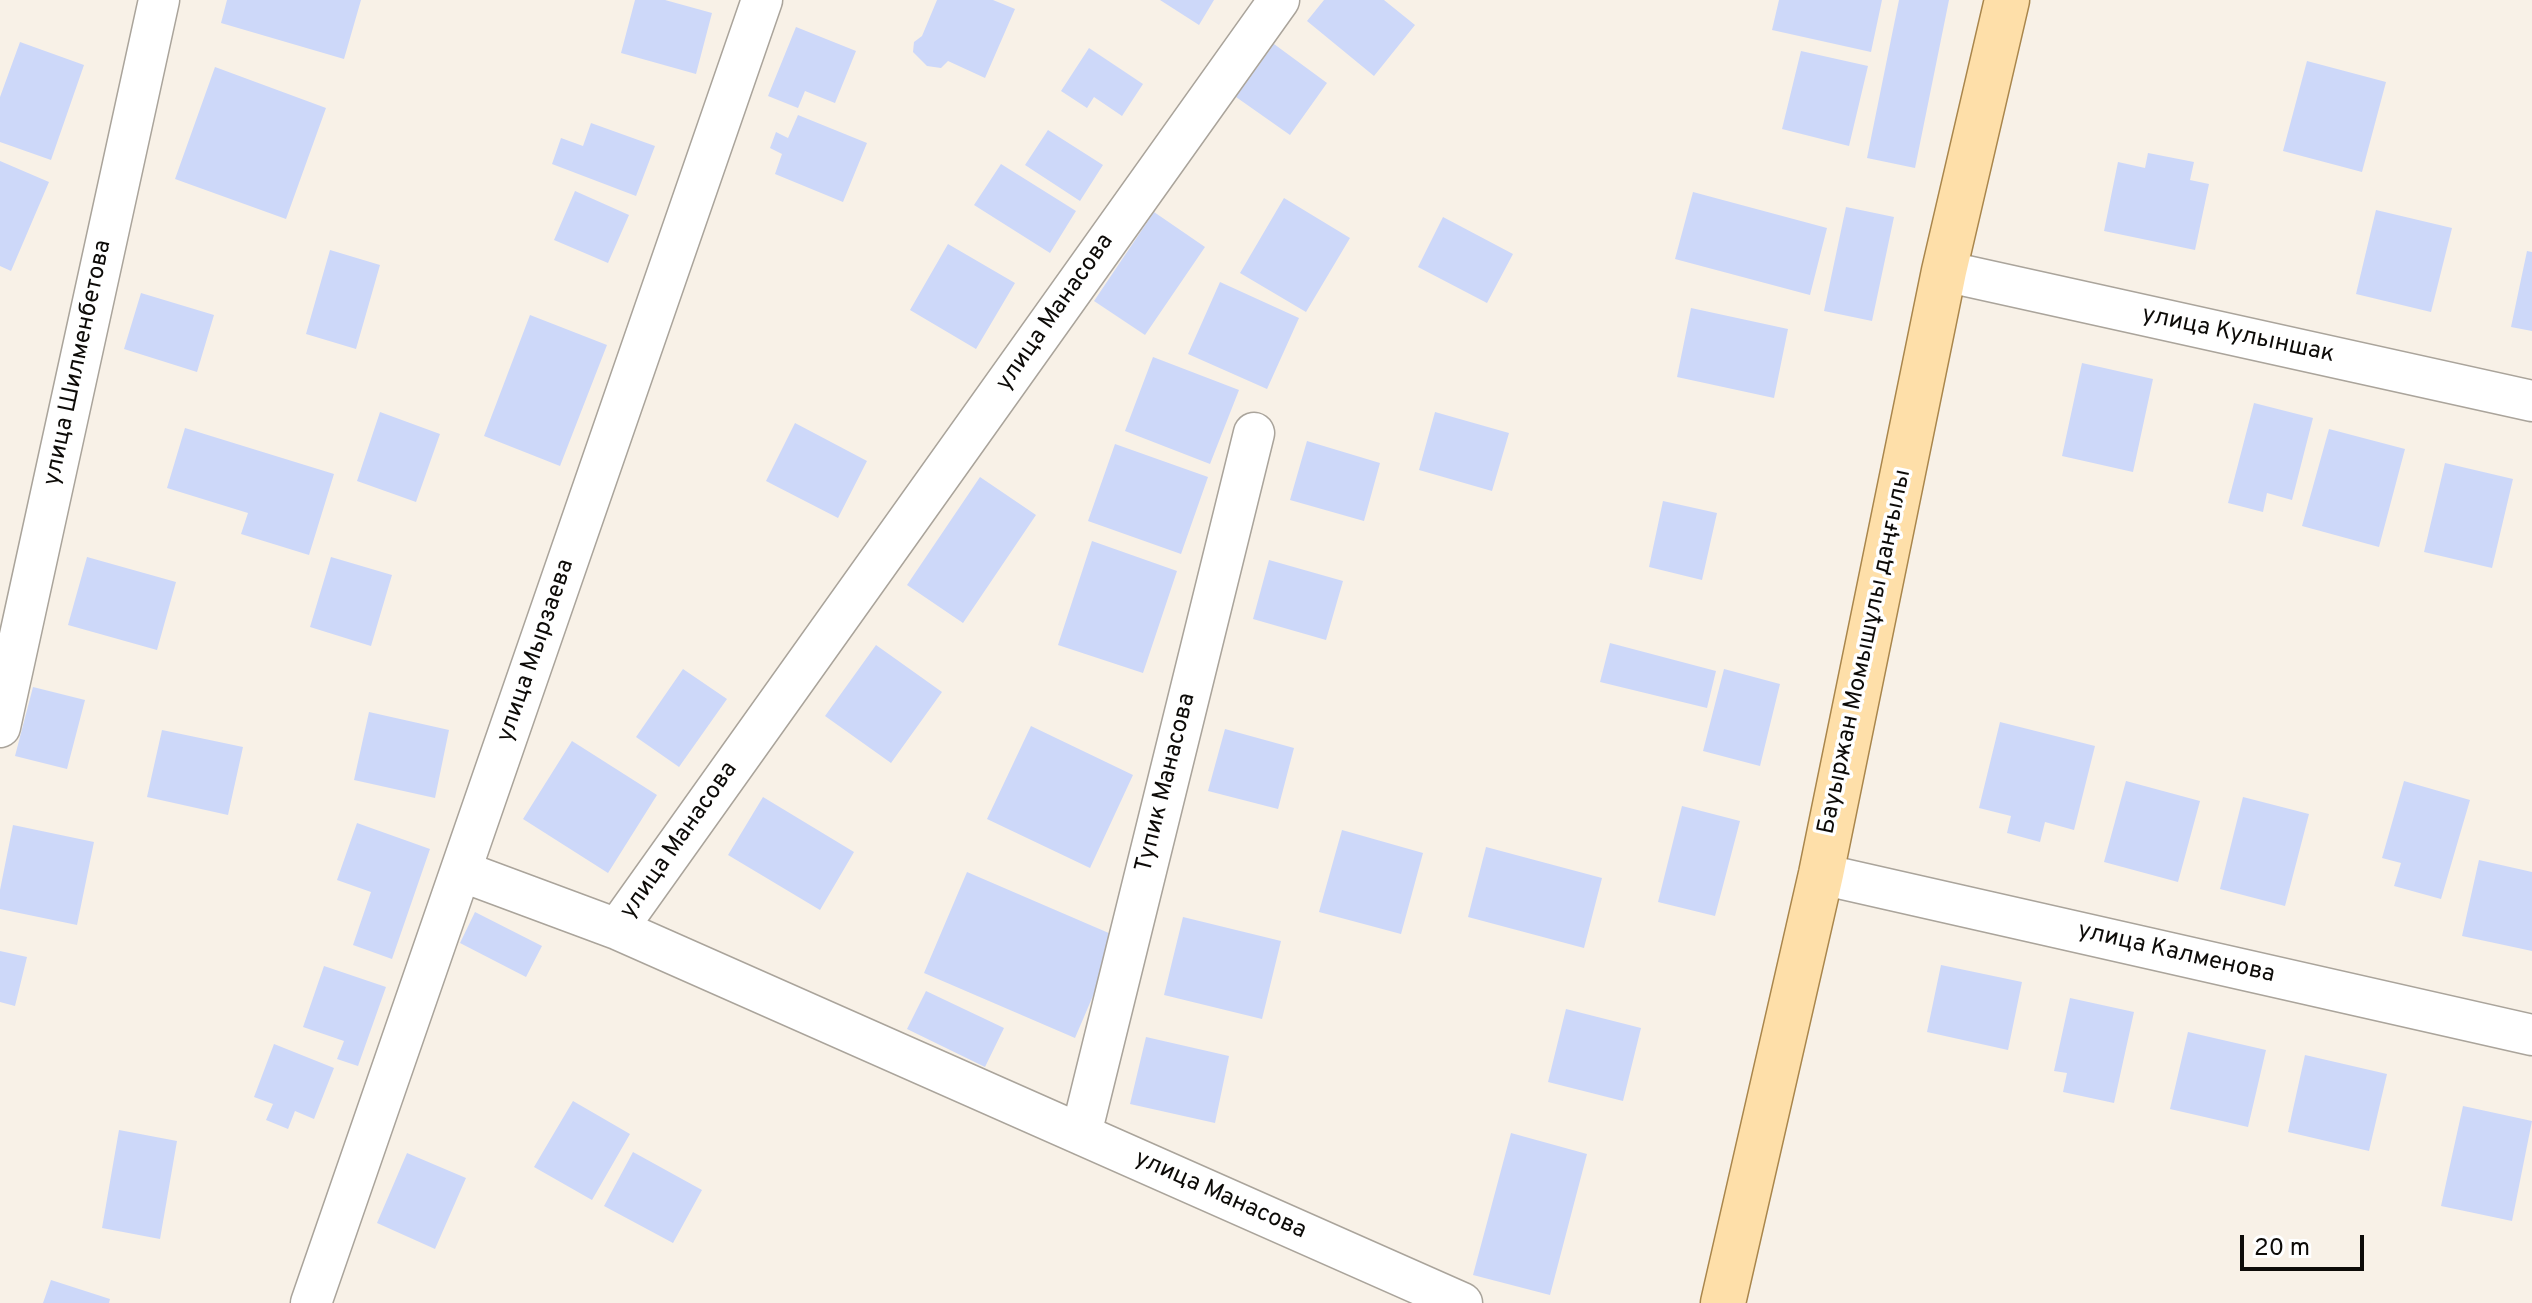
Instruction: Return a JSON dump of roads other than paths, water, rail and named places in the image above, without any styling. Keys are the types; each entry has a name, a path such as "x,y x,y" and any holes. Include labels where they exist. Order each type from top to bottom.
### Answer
{"main road":[{"name":"Бауыржан Момышұлы даңғылы","path":"1723,1303 1821,874 1944,271 2007,0"}],"street":[{"name":"улица Шилменбетова","path":"0,727 159,0"},
{"name":"улица Мырзаева","path":"311,1303 762,0"},
{"name":"улица Манасова","path":"1279,0 617,929 1462,1303"},
{"name":"улица Кулыншак","path":"1944,271 2532,401"},
{"name":"Тупик Манасова","path":"1081,1134 1254,433"},
{"path":"461,871 617,929"},
{"name":"улица Калменова","path":"1821,874 2532,1035"}]}
